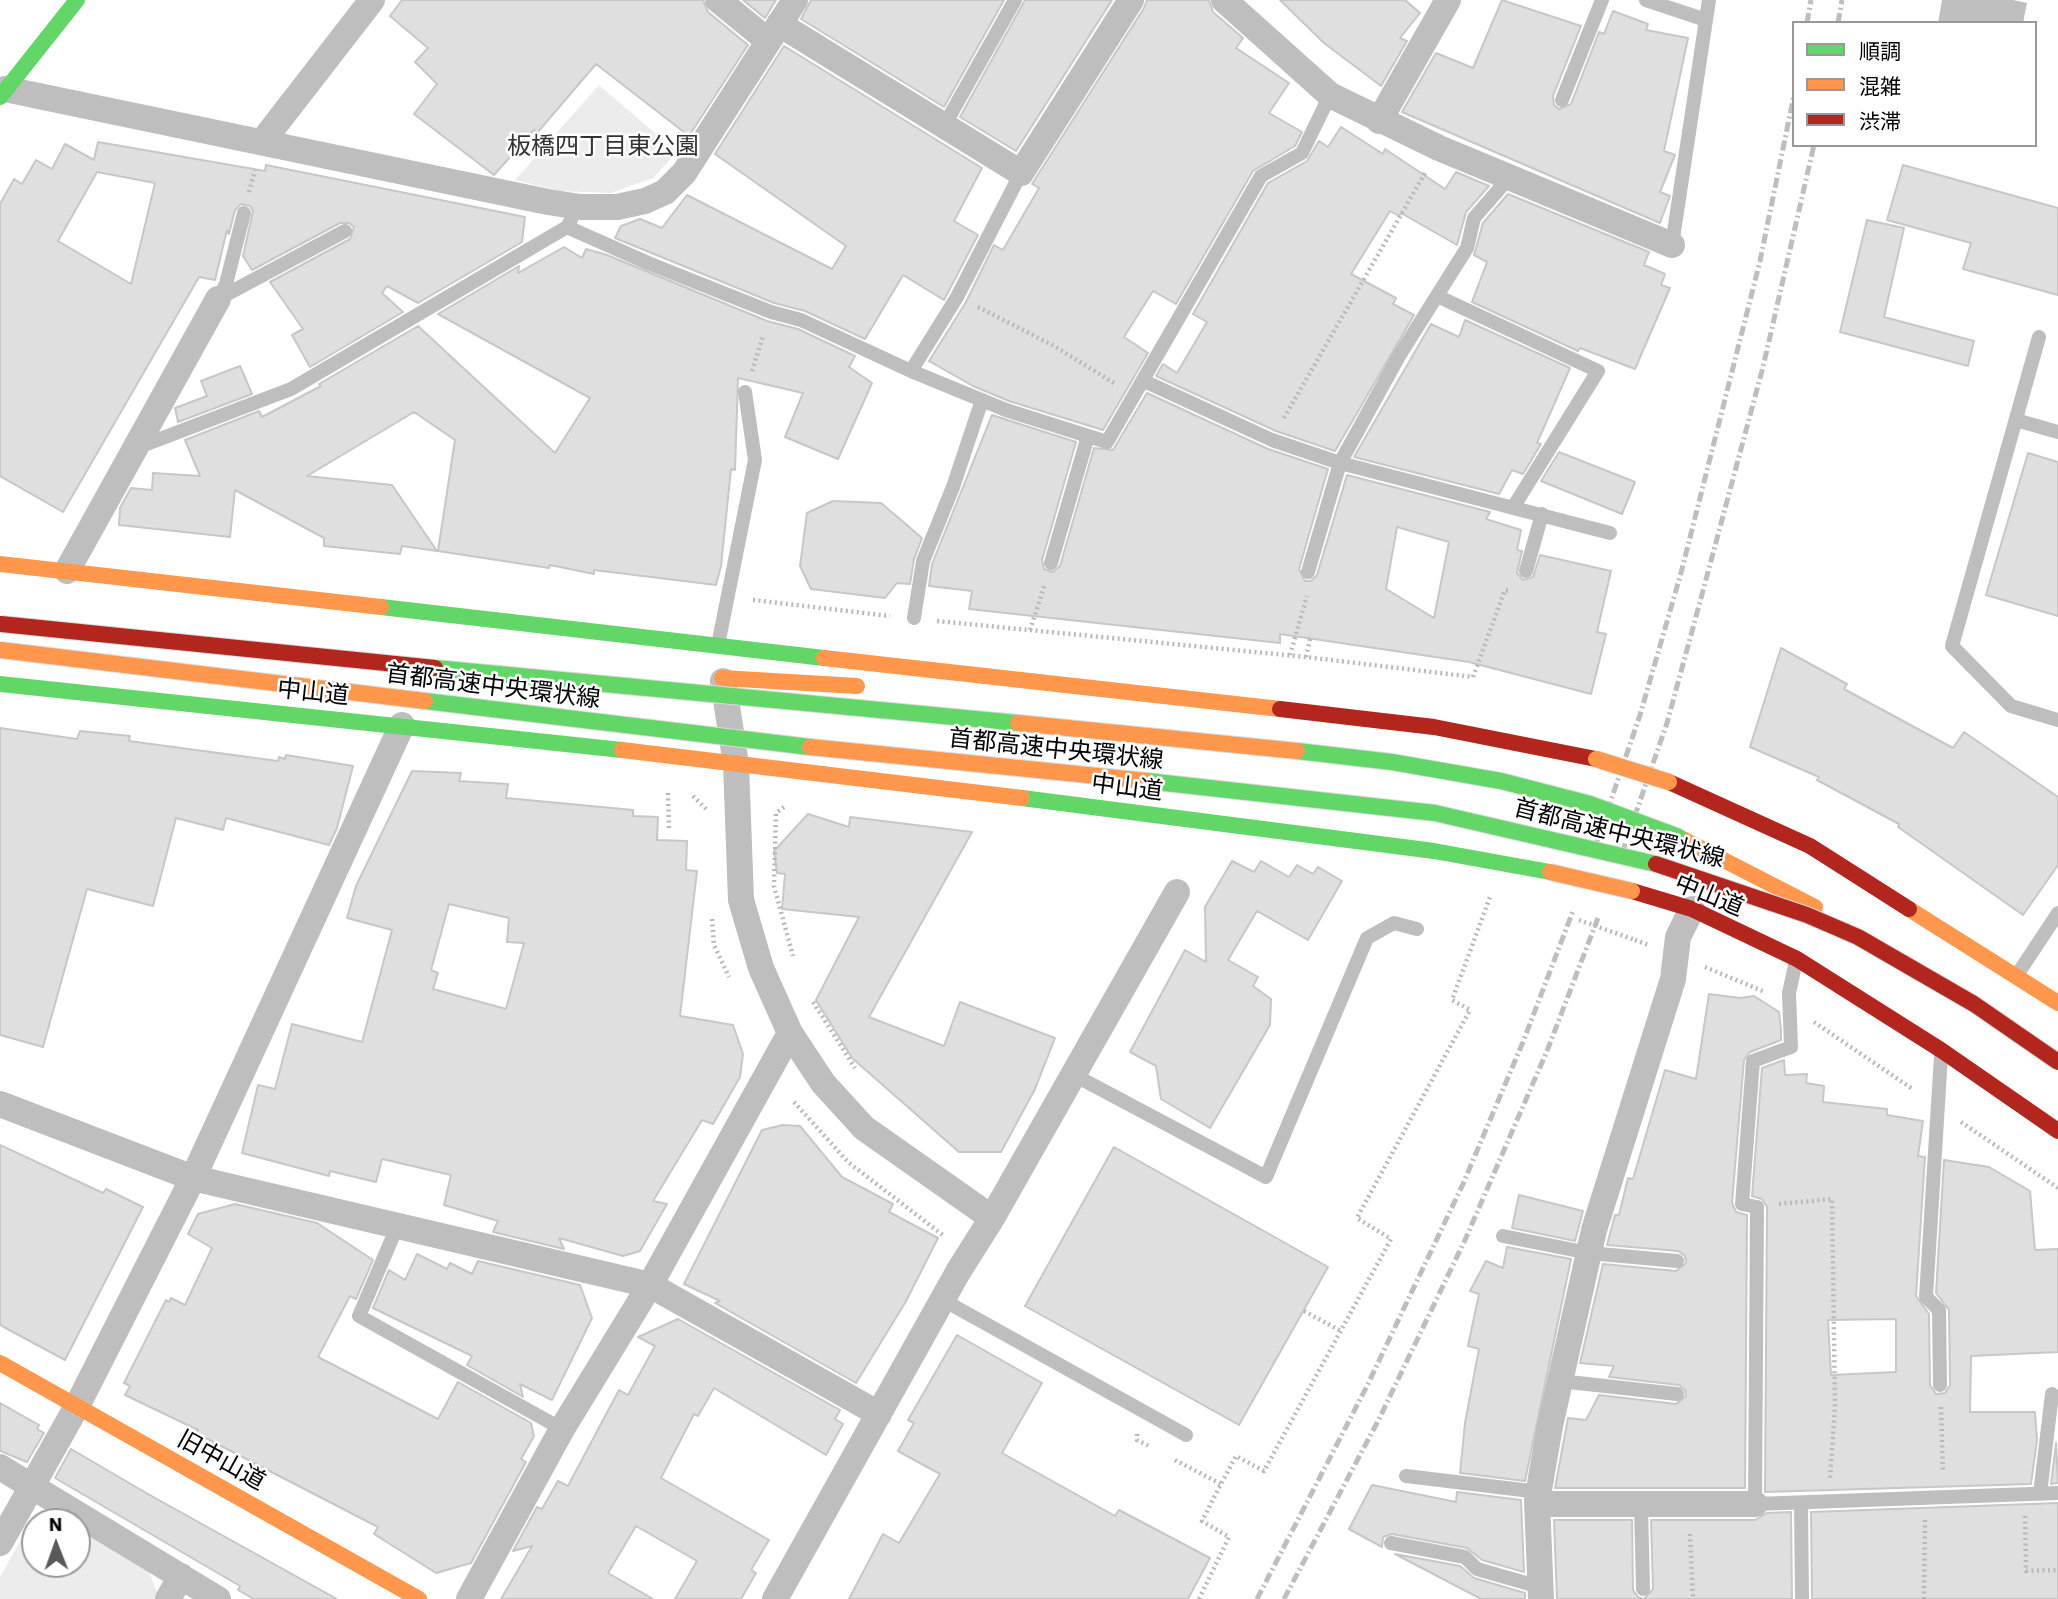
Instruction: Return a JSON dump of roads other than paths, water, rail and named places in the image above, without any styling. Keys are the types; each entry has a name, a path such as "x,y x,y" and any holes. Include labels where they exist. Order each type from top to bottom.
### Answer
{"main road":[{"path":"3,93 77,0"},
{"path":"0,564 1434,727 1596,759 1669,782 1810,846 2058,1003"},
{"path":"0,624 312,657 1216,741 1392,762 1501,781 1590,804 1679,837 1760,876 1844,924 2058,1076"},
{"name":"首都高速中央環状線","path":"0,642 811,741 1442,806 1532,821 1639,845 1753,880 1869,928 1993,997"},
{"path":"415,649 678,674"},
{"name":"首都高速中央環状線","path":"0,650 795,746 1258,792 1435,813 1646,860 1807,915 1858,937 1974,1004 2058,1062"},
{"path":"712,677 873,687"},
{"name":"中山道","path":"0,684 402,725 736,764 1434,851 1550,872 1632,891 1692,909 1797,960 1941,1050 2058,1131"},
{"path":"1007,695 1223,705"},
{"name":"旧中山道","path":"0,1363 419,1599"}],"street":[{"path":"262,142 372,0"},
{"path":"718,0 944,126 1021,173 1130,0"},
{"path":"3,93 262,142 573,217 645,201 665,192 684,173 795,0"},
{"path":"1224,0 1330,95 1379,121 1508,179 1672,245"},
{"path":"1379,121 1448,0"},
{"path":"67,570 218,299"},
{"path":"718,645 712,677 736,764 741,900 761,968 790,1033 823,1083 864,1128 992,1217"},
{"path":"0,1543 76,1406 193,1178 402,725"},
{"path":"775,1599 1177,892"},
{"path":"1541,1593 1537,1501 1588,1253 1673,979 1678,937 1692,909"},
{"path":"469,1599 562,1429 650,1285 790,1033"},
{"path":"0,1104 193,1178 650,1285 879,1415"},
{"path":"0,1467 33,1485 175,1588 218,1599"},
{"path":"1537,1501 1552,1504 1755,1504"}],"lane":[{"path":"944,126 1015,0"},
{"path":"1562,100 1602,0"},
{"path":"1646,0 1706,20"},
{"path":"1672,245 1709,0"},
{"path":"135,448 290,389 573,217 771,312 801,320 911,371 982,400 1107,442 1132,394 1144,381 1261,176 1302,153 1330,95"},
{"path":"911,371 957,297 1021,173"},
{"path":"1308,572 1340,463 1399,356 1467,248 1474,219 1508,179"},
{"path":"218,299 226,284 244,213"},
{"path":"218,299 345,231"},
{"path":"1437,296 1598,371 1514,506"},
{"path":"2039,337 1952,646 2011,706 2058,720"},
{"path":"1144,381 1272,440 1340,463 1610,533"},
{"path":"718,645 755,460 745,392"},
{"path":"914,618 923,561 953,487 982,400"},
{"path":"2016,420 2058,432"},
{"path":"1051,563 1088,436"},
{"path":"1526,571 1542,514"},
{"path":"2016,976 2058,913"},
{"path":"1074,1075 1266,1177 1367,938 1394,923 1417,929"},
{"path":"1797,960 1790,1006 1791,1047 1753,1061 1742,1204 1757,1206 1755,1504 2058,1493"},
{"path":"1940,1385 1939,1310 1926,1297 1941,1050"},
{"path":"397,1227 359,1316 562,1429"},
{"path":"1503,1236 1588,1253 1677,1261"},
{"path":"943,1300 1186,1435"},
{"path":"1560,1381 1677,1394"},
{"path":"2040,1494 2052,1394"},
{"path":"1406,1476 1531,1491 1537,1501"},
{"path":"1801,1503 1802,1599"},
{"path":"1640,1505 1643,1589"},
{"path":"1391,1543 1465,1557 1478,1569 1541,1593"}],"railway":[{"path":"1807,21 1811,0"},
{"path":"1838,21 1842,0"},
{"path":"1595,847 1640,715 1681,573 1760,261 1792,105"},
{"path":"1622,853 1667,723 1697,613 1763,367 1814,147"},
{"path":"1257,1599 1367,1386 1463,1184 1523,1042 1573,911"},
{"path":"1284,1599 1379,1419 1465,1240 1547,1051 1598,918"}],"park label":[{"name":"板橋四丁目東公園","path":"603,147"}]}
